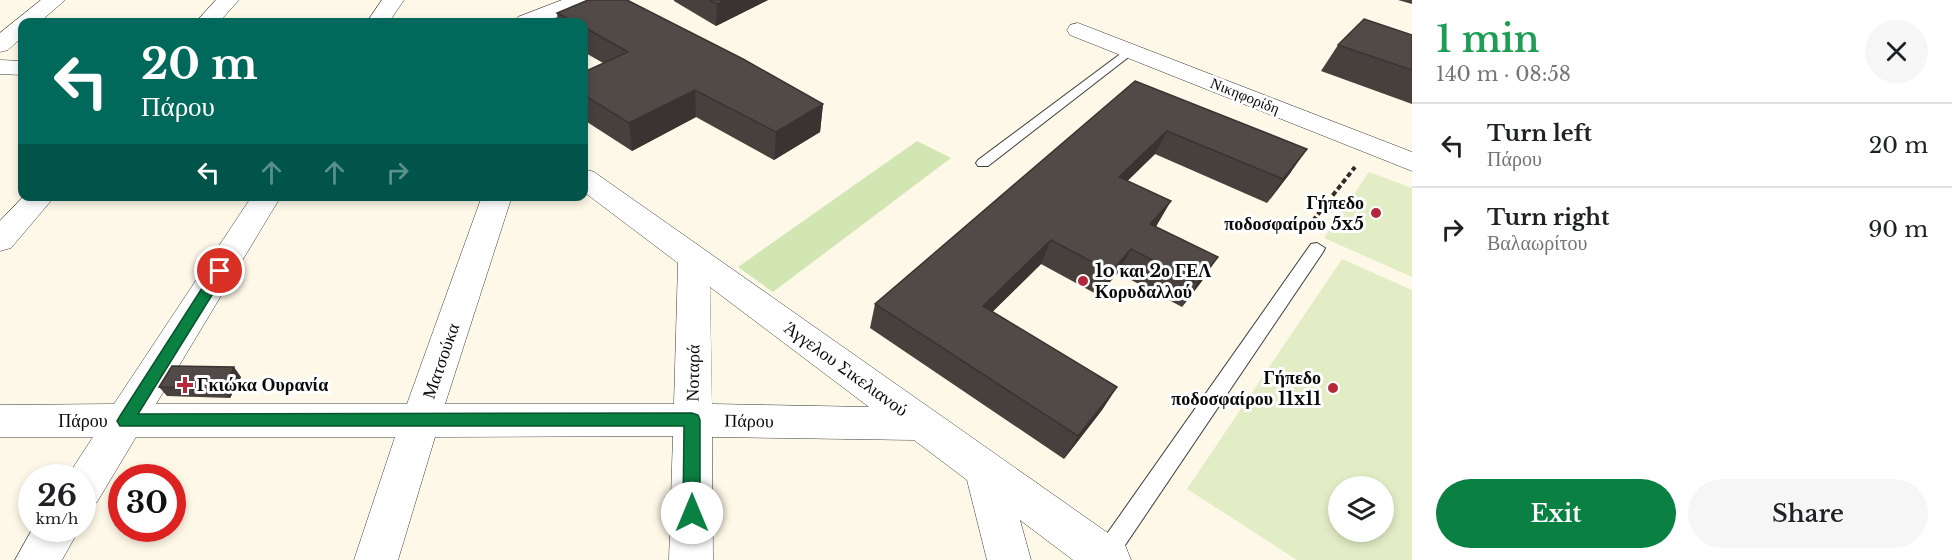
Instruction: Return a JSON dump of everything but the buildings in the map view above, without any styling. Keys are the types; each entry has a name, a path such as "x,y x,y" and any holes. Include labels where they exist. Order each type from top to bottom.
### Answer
{"street":[{"path":"32,18 54,0"},
{"path":"211,18 228,0"},
{"path":"381,18 393,0"},
{"path":"534,18 561,4 581,0"},
{"path":"0,45 18,29"},
{"name":"Νικηφορίδη","path":"1078,30 1412,162"},
{"path":"0,68 18,68"},
{"name":"Άγγελου Σικελιανού","path":"588,181 1107,558"},
{"path":"0,240 36,201"},
{"path":"96,467 264,201"},
{"name":"Ματσούκα","path":"376,560 420,420 496,201"},
{"name":"Νοταρά","path":"691,560 694,259"},
{"name":"Πάρου","path":"0,421 692,420 922,424"},
{"path":"985,470 1009,560"},
{"path":"37,560 49,542"}],"lane":[{"path":"983,164 1131,51"},
{"path":"1107,558 1317,248"}],"path":[{"path":"1317,248 1306,229 1371,146"}],"green space":[{"path":"917,141 951,158 773,292 738,267"},
{"name":"Γήπεδο ποδοσφαίρου 5x5","path":"1369,172 1412,188 1412,277 1324,238"},
{"name":"Γήπεδο ποδοσφαίρου 11x11","path":"1342,259 1412,290 1412,560 1297,560 1187,489"}],"place":[{"name":"Γήπεδο ποδοσφαίρου 5x5","path":"1376,213"},
{"name":"1o και 2ο ΓΕΛ Κορυδαλλού","path":"1083,281"},
{"name":"Γκιώκα Ουρανία","path":"185,385"},
{"name":"Γήπεδο ποδοσφαίρου 11x11","path":"1333,388"}],"route":[{"path":"220,271 125,421 692,420 692,513"}]}
